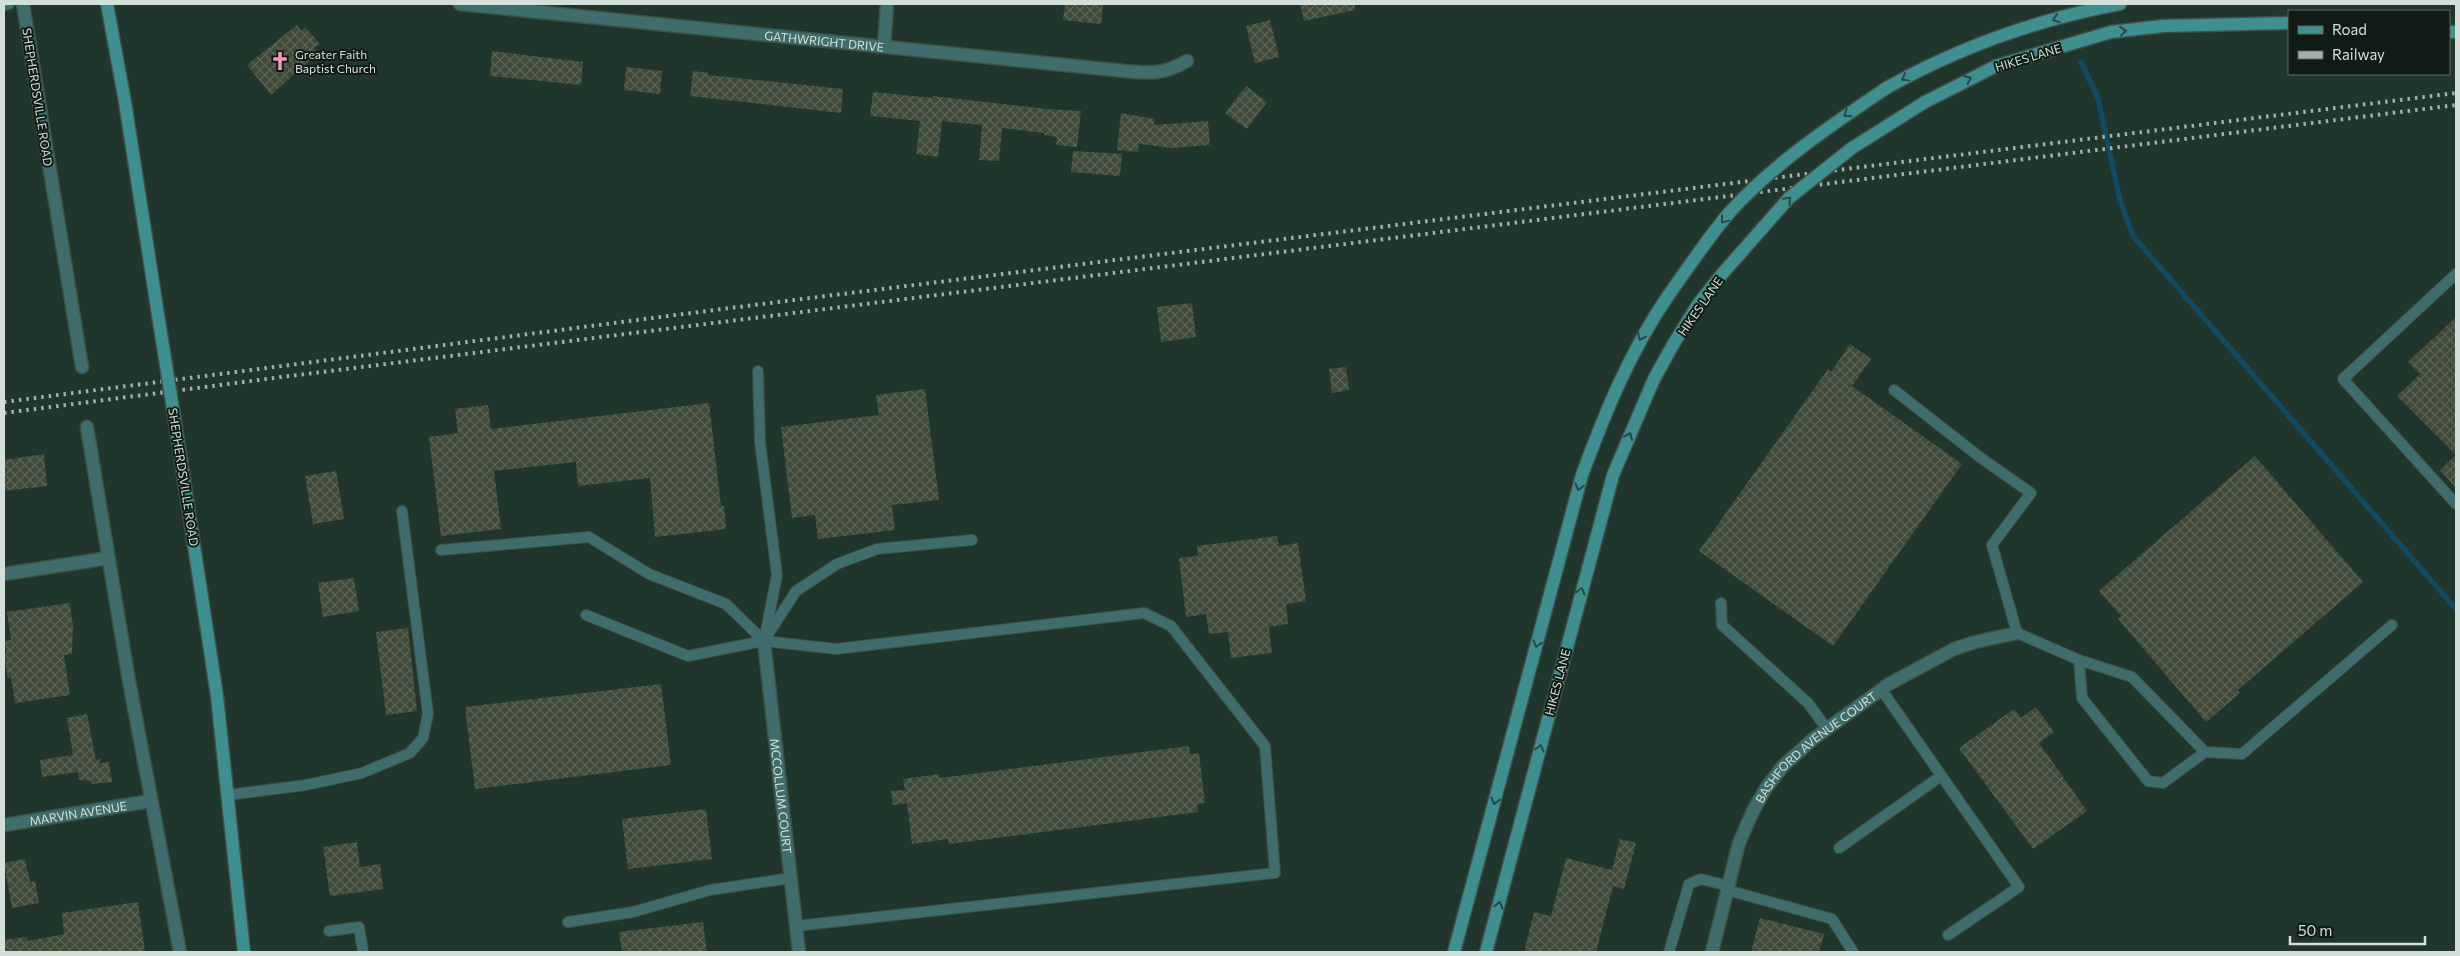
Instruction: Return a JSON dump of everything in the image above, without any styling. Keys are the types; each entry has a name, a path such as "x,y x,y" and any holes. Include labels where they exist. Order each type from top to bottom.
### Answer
{"street":[{"name":"SHEPHERDSVILLE ROAD","path":"23,4 82,367"},
{"name":"SHEPHERDSVILLE ROAD","path":"107,4 126,111 202,586 228,795 244,952"},
{"name":"GATHWRIGHT DRIVE","path":"460,4 1154,73 1169,71 1187,61"},
{"path":"884,46 887,4"},
{"path":"1454,952 1582,475 1603,418 1629,362 1647,327 1668,296 1730,213 1778,168 1839,120 1888,87 1927,65 1983,42 2078,12 2120,4"},
{"name":"HIKES LANE","path":"1486,952 1614,475 1654,379 1674,343 1700,303 1723,273 1789,198 1852,148 1925,102 1996,66 2112,32 2163,26 2288,23"},
{"path":"87,427 151,801 180,952"},
{"path":"4,574 109,558"},
{"name":"BASHFORD AVENUE COURT","path":"1712,952 1739,843 1766,788 1782,766 1827,729 1881,689 1954,649 2017,633"},
{"name":"MCCOLLUM COURT","path":"764,641 800,952"},
{"name":"MARVIN AVENUE","path":"4,825 151,801"}],"lane":[{"path":"4,5 9,4"},
{"path":"2456,274 2343,379 2456,504"},
{"path":"758,372 760,442 777,574 764,641"},
{"path":"1894,390 1981,458 2031,493 1992,545 2017,633 2079,660 2132,677 2205,752"},
{"path":"228,795 306,785 362,773 410,753 423,738 428,714 402,511"},
{"path":"441,550 589,537 649,574 726,604 764,641"},
{"path":"764,641 796,591 837,564 876,549 972,540"},
{"path":"1721,603 1721,617 1726,629 1808,703 1827,729"},
{"path":"586,615 688,656 764,641 836,649 1144,613 1171,626 1265,746 1275,873 796,926"},
{"path":"2079,660 2082,698 2148,781 2163,783 2205,752 2242,754 2392,625"},
{"path":"1881,689 2019,887 1948,935"},
{"path":"1839,848 1941,776"},
{"path":"568,922 633,912 710,890 791,878"},
{"path":"1669,952 1689,884 1701,879 1832,919 1853,952"},
{"path":"329,931 359,927 363,952"}],"building":[{"path":"1065,4 1103,4 1101,24 1063,20"},
{"path":"1300,4 1355,4 1355,10 1304,21"},
{"path":"1270,20 1279,57 1255,63 1246,26"},
{"name":"Greater Faith Baptist Church","path":"297,25 301,31 305,27 320,44 314,48 318,53 271,95 247,65"},
{"path":"492,51 583,62 581,85 490,76"},
{"path":"626,67 662,71 660,94 624,90"},
{"path":"693,71 709,73 708,75 843,89 841,113 690,96"},
{"path":"1246,86 1267,102 1247,129 1225,113"},
{"path":"873,92 1081,111 1077,147 1056,145 1057,137 1044,135 1044,133 1002,128 999,161 979,160 982,125 942,121 938,157 916,154 920,121 870,116"},
{"path":"1121,113 1154,119 1154,125 1208,121 1210,145 1172,148 1139,144 1138,152 1117,150"},
{"path":"1073,151 1122,154 1120,176 1071,172"},
{"path":"1192,303 1196,337 1161,342 1157,307"},
{"path":"2456,317 2456,455 2397,396 2420,374 2408,362"},
{"path":"1850,344 1871,359 1852,386 1962,464 1833,646 1699,551 1828,369 1831,372"},
{"path":"1346,367 1349,390 1332,393 1329,369"},
{"path":"925,389 939,500 892,505 895,530 818,539 815,515 792,518 781,427 879,415 876,395"},
{"path":"709,403 721,506 724,506 726,529 655,537 650,478 578,486 576,462 494,471 501,529 441,536 429,437 458,433 455,409 488,405 491,429"},
{"path":"44,454 47,486 4,491 4,460"},
{"path":"2456,455 2456,488 2440,470"},
{"path":"2255,456 2363,582 2238,690 2240,693 2206,722 2118,619 2121,616 2099,591"},
{"path":"336,471 344,519 313,524 305,476"},
{"path":"1277,536 1279,546 1298,543 1306,601 1286,604 1288,624 1269,627 1272,653 1231,658 1228,632 1209,634 1206,614 1186,617 1179,558 1198,556 1197,546"},
{"path":"354,578 359,611 323,617 318,583"},
{"path":"70,603 73,627 72,654 64,655 70,695 15,703 11,677 8,678 4,654 6,654 5,641 11,640 7,612"},
{"path":"408,628 417,711 386,715 376,632"},
{"path":"661,684 671,765 475,789 465,707"},
{"path":"2036,707 2054,732 2039,743 2087,811 2033,849 1959,748 2014,709 2021,718"},
{"path":"87,714 96,760 100,759 100,763 109,762 112,782 92,784 91,781 79,780 78,772 42,777 40,760 73,755 67,718"},
{"path":"1189,746 1190,754 1199,753 1205,803 1197,804 1198,812 949,844 948,839 912,844 907,803 893,805 891,791 905,790 903,779 939,774 940,778"},
{"path":"706,809 712,859 628,869 622,819"},
{"path":"1620,839 1636,843 1624,889 1613,886 1596,952 1524,952 1534,912 1551,916 1566,858 1612,870"},
{"path":"357,842 360,867 380,864 383,889 330,896 323,847"},
{"path":"25,859 30,882 35,881 39,903 12,908 4,863"},
{"path":"138,902 145,952 4,952 4,940 27,937 28,941 64,934 62,913"},
{"path":"1760,918 1824,934 1819,952 1751,952"},
{"path":"703,922 707,952 622,952 619,932"}],"waterway":[{"path":"2081,62 2098,98 2120,200 2133,236 2456,609"}],"railway":[{"path":"4,402 730,308 2456,93"},
{"path":"4,413 2456,105"}],"place":[{"name":"Greater Faith Baptist Church","path":"280,61"}]}
